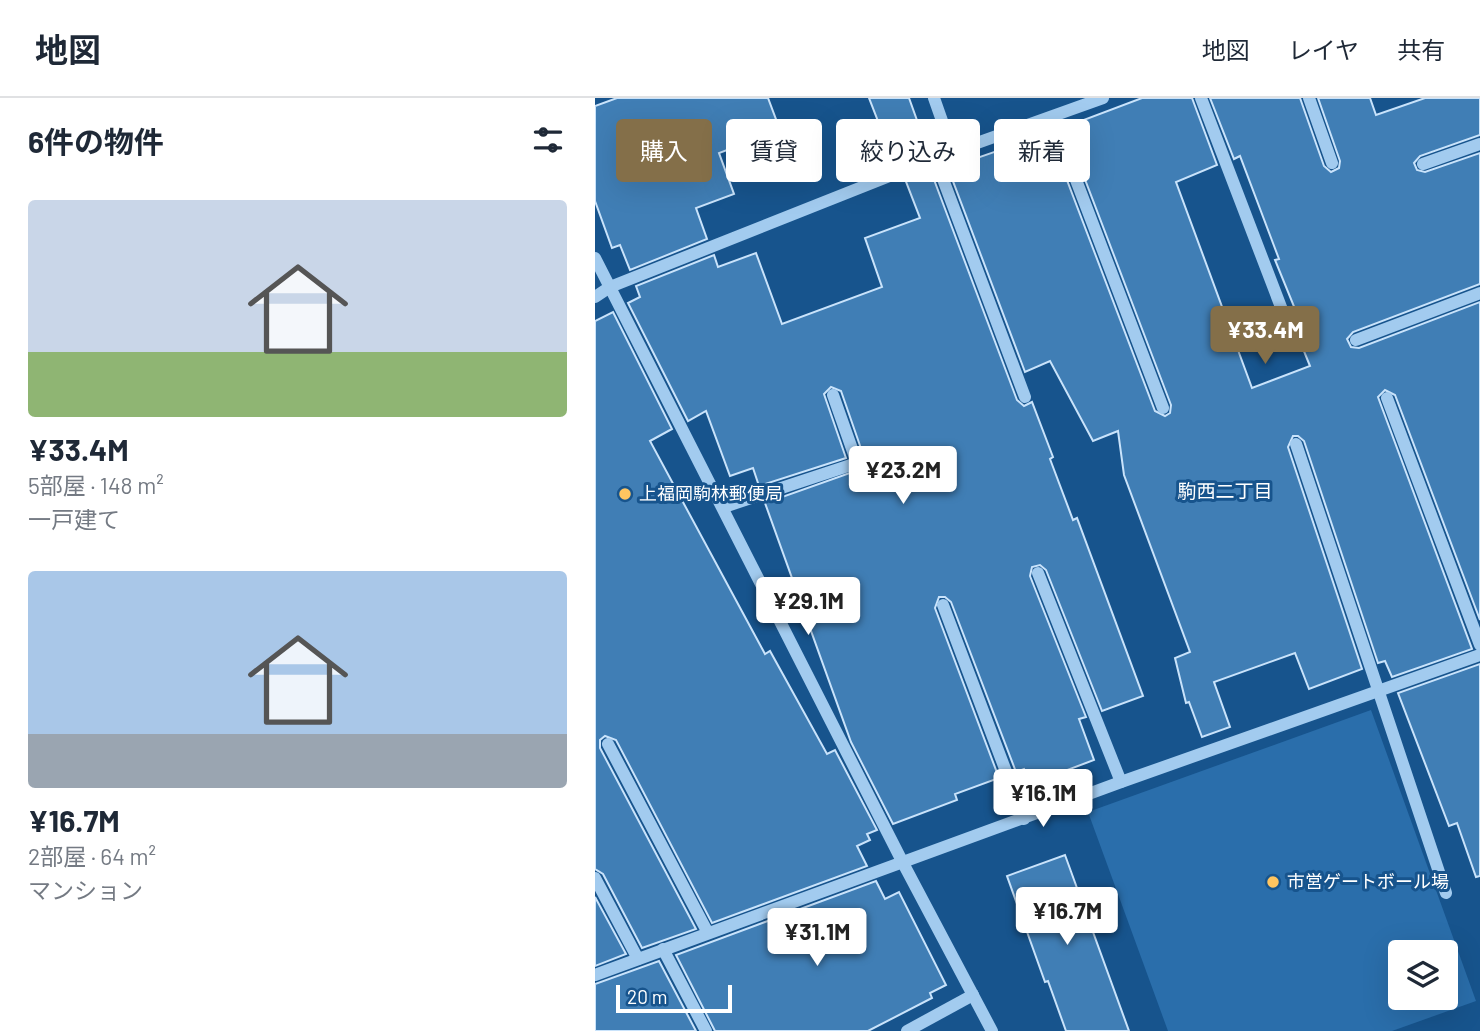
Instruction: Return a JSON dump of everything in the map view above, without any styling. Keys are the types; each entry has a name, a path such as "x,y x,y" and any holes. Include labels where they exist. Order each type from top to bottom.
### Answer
{"street":[{"path":"934,98 941,119"},
{"path":"1201,98 1289,328"},
{"path":"1309,98 1332,163"},
{"path":"980,142 1097,99"},
{"path":"1052,117 1163,408"},
{"path":"1423,164 1480,144"},
{"path":"595,297 610,286 874,182"},
{"path":"944,182 1025,397"},
{"path":"595,258 903,863 992,1031"},
{"path":"1356,340 1480,293"},
{"path":"724,507 857,463 833,395"},
{"path":"1387,398 1480,645"},
{"path":"1296,444 1446,893"},
{"path":"1038,573 1121,782"},
{"path":"943,606 1024,819"},
{"path":"595,975 1121,782 1480,655"},
{"path":"608,744 708,933"},
{"path":"595,878 638,959"},
{"path":"663,949 706,1031"},
{"path":"907,1031 974,995"}],"shaded area":[{"name":"市営ゲートボール場","path":"1371,710 1454,940 1388,940 1388,1010 1451,1010 1392,1031 1168,1031 1088,812"},
{"name":"市営ゲートボール場","path":"1458,951 1476,1001 1458,1007"}],"building":[{"path":"617,98 768,98 776,119 726,119 726,150 719,153 726,172 726,182 730,182 734,194 696,208 707,239 630,270 620,245 612,248 595,201 595,106"},
{"path":"869,98 909,98 917,119 877,119"},
{"path":"1142,98 1192,98 1217,165 1176,182 1252,388 1310,366 1297,334 1304,331 1275,260 1279,259 1240,156 1234,159 1210,98 1300,98 1324,166 1331,172 1339,168 1340,161 1318,98 1370,98 1376,115 1425,98 1480,98 1480,135 1420,156 1414,163 1417,170 1425,172 1480,153 1480,284 1353,332 1347,339 1351,347 1359,348 1480,302 1480,620 1395,395 1385,390 1378,397 1472,649 1392,677 1385,661 1378,663 1304,441 1293,436 1288,447 1362,669 1309,689 1295,653 1214,682 1230,727 1202,737 1189,702 1186,703 1175,658 1190,652 1124,475 1118,431 1093,441 1050,361 1025,372 953,182 980,182 980,157 994,152 994,182 1068,182 1155,411 1165,416 1170,413 1171,405 1086,182 1090,182 1090,119 1086,119"},
{"path":"906,182 935,182 1017,400 1024,406 1032,402 1073,520 1077,518 1143,696 1102,711 1046,570 1040,565 1032,567 1030,576 1086,717 1079,719 1094,760 1059,773 1061,779 1032,789 1024,769 1016,772 951,602 945,597 939,597 935,608 999,778 955,794 957,800 893,824 851,742 765,503 864,468 865,460 841,391 831,387 824,394 846,458 759,486 753,468 730,476 706,411 688,421 628,303 640,297 636,286 714,255 718,267 756,253 782,324 882,287 865,238 920,218"},
{"path":"613,312 672,429 650,441 765,654 770,651 827,754 835,750 877,830 867,834 870,840 857,846 867,866 712,923 616,740 605,736 600,740 600,748 696,929 642,948 603,874 595,869 595,321"},
{"path":"1480,664 1480,876 1476,877 1457,823 1449,826 1398,693"},
{"path":"1065,855 1129,1031 1066,1031 1048,981 1045,982 1007,876"},
{"path":"876,881 885,899 899,892 946,985 930,993 932,998 868,1031 715,1031 676,955"},
{"path":"595,897 626,954 595,966"},
{"path":"659,961 696,1031 595,1031 595,984"}],"place":[{"name":"上福岡駒林郵便局","path":"625,494"},
{"name":"市営ゲートボール場","path":"1273,882"}],"district":[{"name":"駒西二丁目","path":"1225,491"}]}
